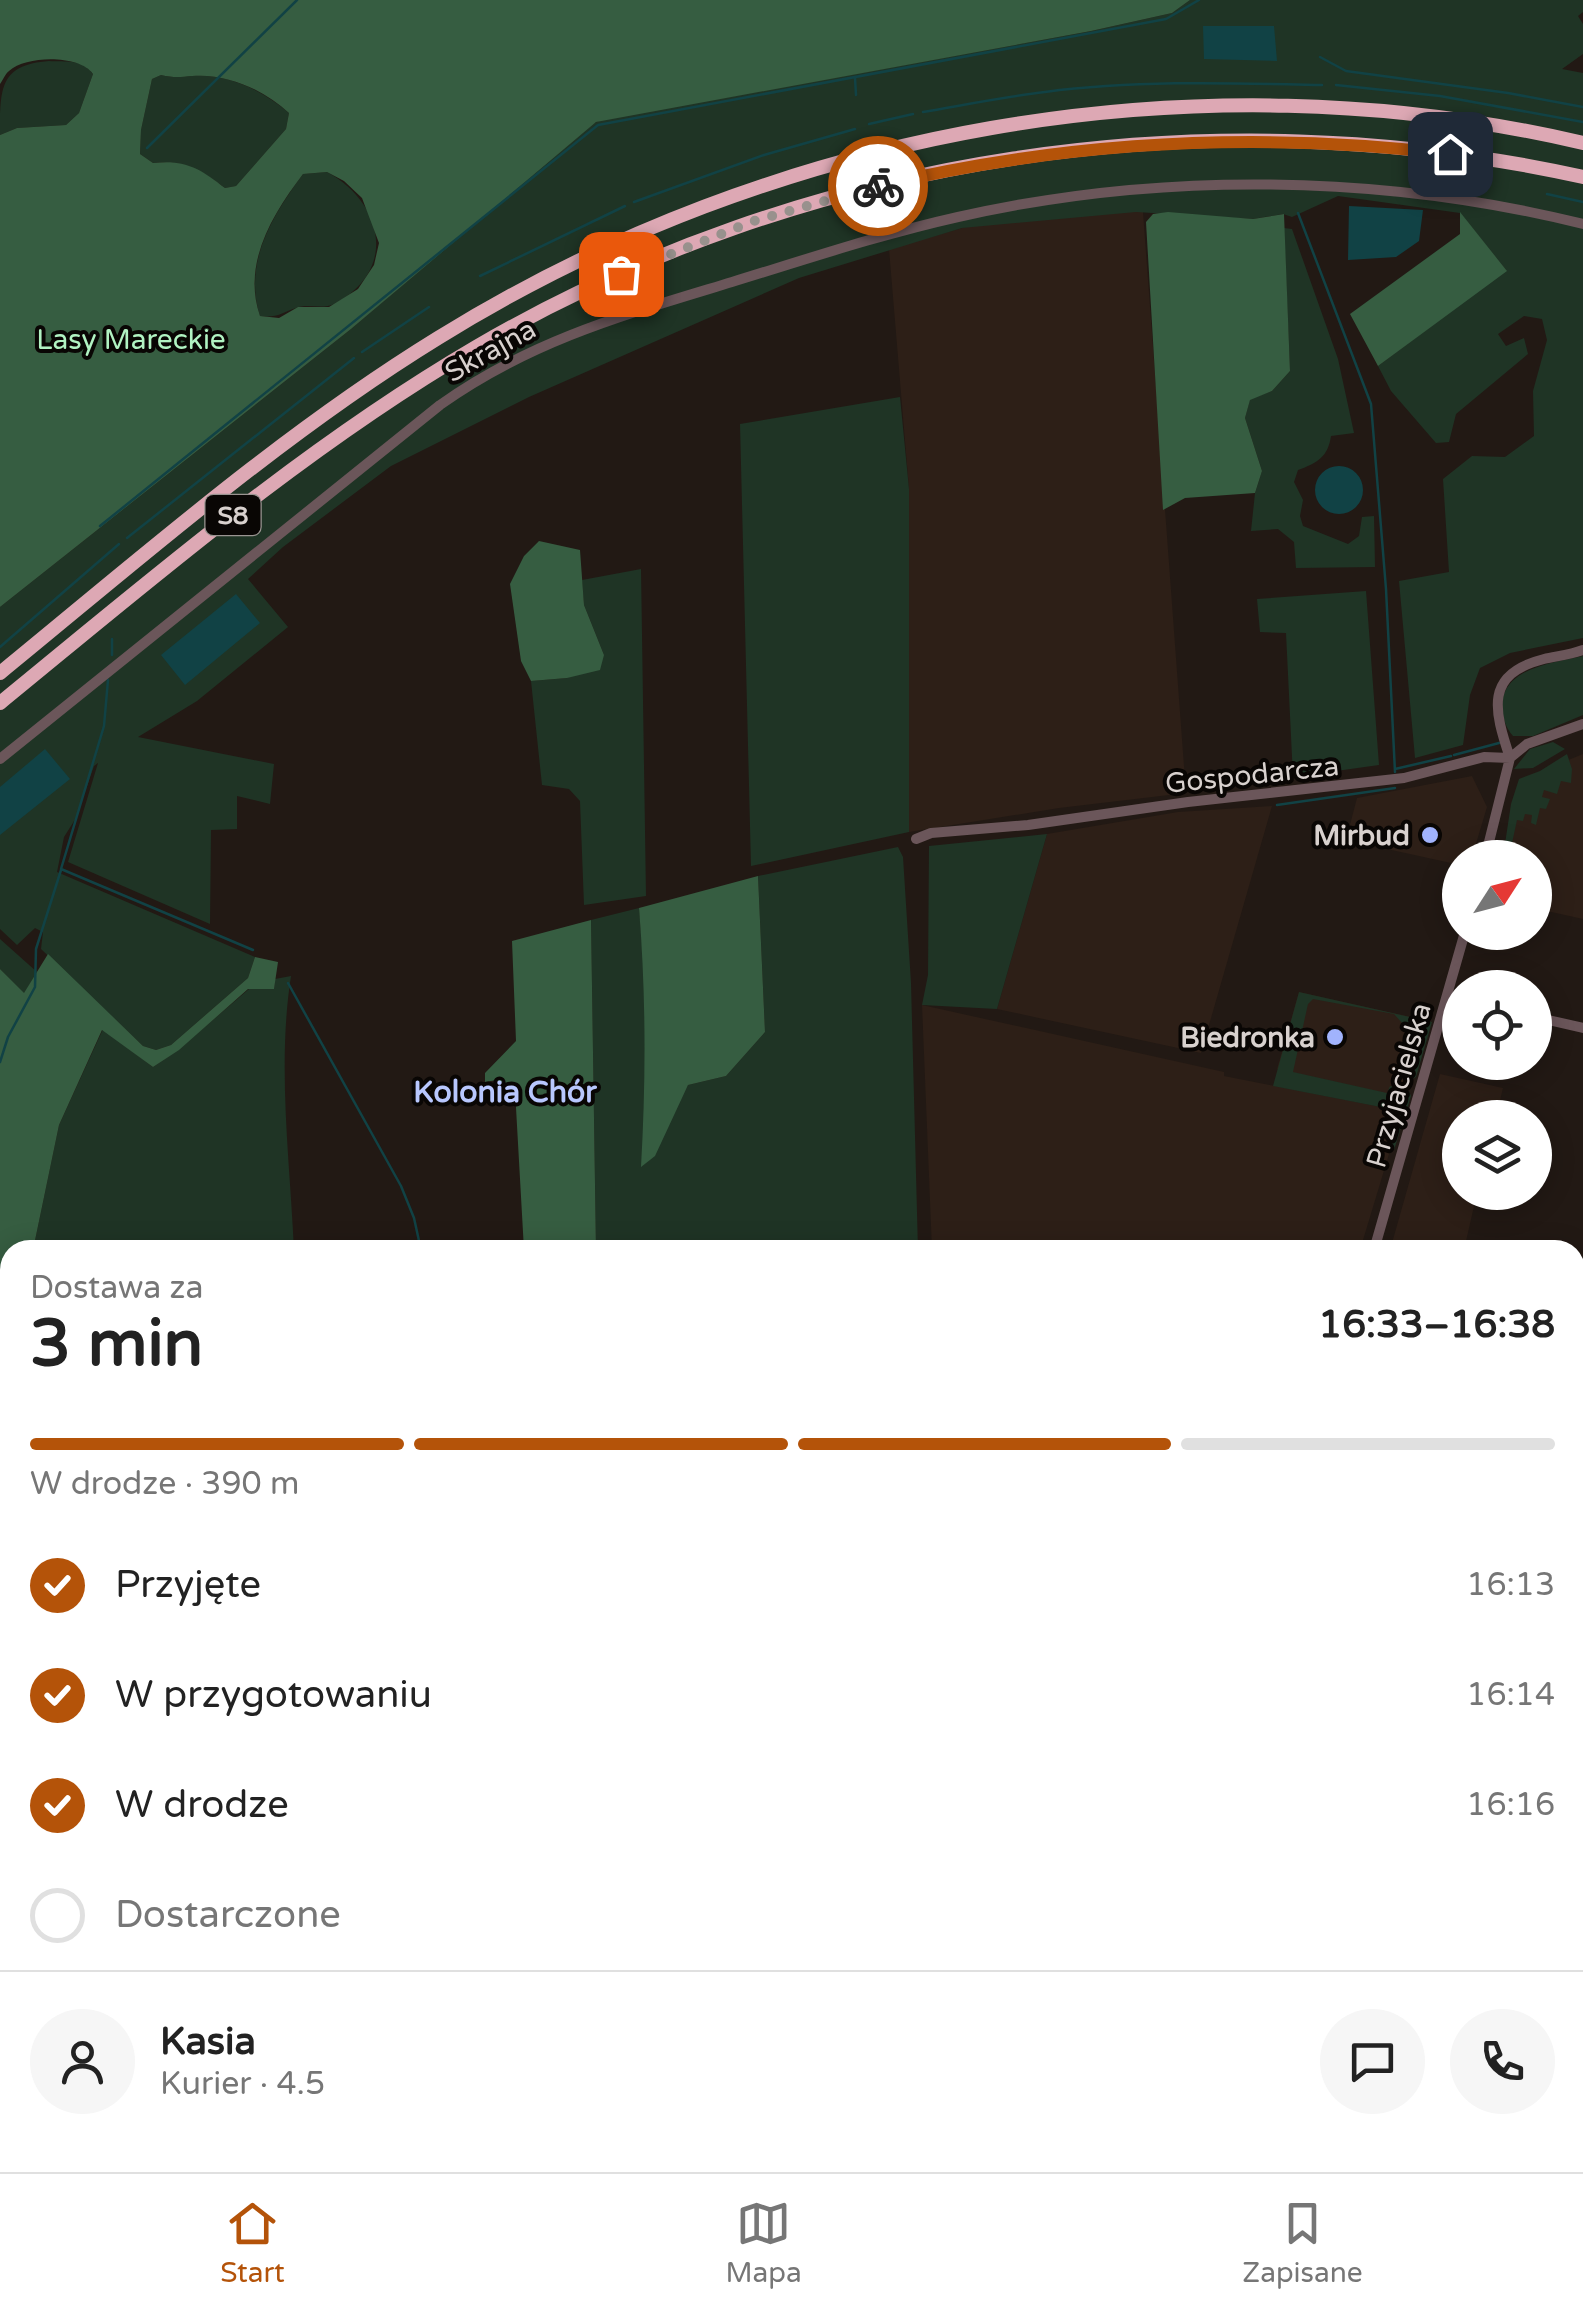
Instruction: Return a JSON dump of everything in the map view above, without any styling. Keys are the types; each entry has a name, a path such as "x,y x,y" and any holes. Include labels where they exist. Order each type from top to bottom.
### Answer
{"highway":[{"name":"S8","path":"0,673 294,437 466,321 612,244 758,186 923,140 1002,126 1176,108 1303,106 1458,120 1583,143"},
{"name":"S8","path":"0,703 309,457 378,408 479,345 613,277 754,221 844,194 1004,160 1158,143 1295,142 1435,152 1583,178"}],"street":[{"name":"Skrajna","path":"0,758 440,405 514,357 575,330 956,217 1086,195 1288,186 1413,194 1583,224"},
{"path":"1490,840 1510,758 1496,706 1503,682 1524,665 1583,650"},
{"name":"Gospodarcza","path":"916,839 930,833 1028,825 1188,802 1387,781 1484,758 1510,758 1527,744 1583,724"},
{"path":"1552,1021 1583,1028"},
{"name":"Przyjacielska","path":"1377,1240 1442,1034"}],"shaded area":[{"path":"1058,210 1143,212 1186,793 909,832 909,489 889,249 962,228"},
{"path":"1583,754 1583,919 1552,912 1552,840 1510,840 1525,794 1566,761"},
{"path":"1472,776 1487,807 1477,840 1442,840 1442,861 1346,840 1357,798"},
{"path":"1272,806 1201,1053 997,1009 1047,834 1178,812"},
{"path":"1299,992 1429,1021 1407,1098 1277,1069"},
{"path":"922,1005 1224,1072 1224,1076 1402,1111 1363,1240 932,1240"},
{"path":"1440,1074 1442,1080 1467,1080 1503,1088 1500,1100 1442,1100 1442,1210 1473,1210 1466,1240 1393,1240"}],"green space":[{"name":"Lasy Mareckie","path":"0,0 1190,0 1172,13 1091,31 596,122 351,329 0,607 0,135 17,128 66,125 79,113 93,74 77,63 40,60 17,66 0,84","holes":["161,75 218,77 244,85 289,113 286,129 236,186 225,188 184,164 153,163 140,154 141,130 152,79","327,172 362,198 379,243 374,265 358,289 329,307 298,307 279,318 260,316 255,278 271,223 303,174"]},
{"path":"1190,0 1583,0 1583,12 1578,16 1583,24 1583,54 1562,69 1583,73 1583,638 1510,653 1480,668 1470,695 1463,745 1415,758 1399,581 1449,572 1443,479 1472,456 1505,457 1534,436 1533,391 1547,340 1542,319 1524,316 1498,334 1506,346 1524,338 1528,354 1456,414 1449,442 1436,443 1391,391 1378,366 1506,270 1460,213 1338,196 1292,217 1283,214 1253,219 1136,212 962,228 799,278 529,397 391,466 283,547 248,579 288,627 197,701 138,737 274,764 270,804 237,796 237,829 211,830 210,924 68,862 98,763 64,837 57,872 255,957 248,978 171,1045 156,1050 143,1046 41,949 43,932 35,928 17,945 0,929 0,607 351,329 592,124 1091,31 1172,13"},
{"path":"49,61 79,64 93,74 79,113 66,125 17,128 0,135 6,81 21,68"},
{"path":"161,75 219,77 245,85 289,113 286,129 236,186 225,188 183,165 153,163 140,154 141,130 152,79"},
{"path":"327,172 361,201 371,219 376,237 375,256 368,274 334,304 260,316 255,277 271,223 303,174"},
{"path":"1460,212 1507,271 1378,366 1350,314 1460,234"},
{"path":"1153,214 1253,219 1284,214 1290,371 1272,391 1250,400 1245,418 1262,471 1255,493 1185,498 1163,510 1146,222"},
{"path":"1284,228 1292,229 1338,359 1354,433 1331,436 1320,458 1298,470 1294,482 1303,500 1300,516 1303,526 1348,544 1359,536 1362,517 1374,516 1375,567 1296,568 1294,542 1278,529 1251,531 1262,471 1245,418 1250,399 1272,391 1290,371"},
{"path":"900,397 909,489 909,832 751,866 740,424"},
{"path":"539,541 580,550 584,605 604,655 600,670 531,681 521,661 510,584 524,556"},
{"path":"641,569 646,896 584,905 580,801 569,789 542,785 531,681 567,678 604,655 584,605 582,580"},
{"path":"1366,591 1379,765 1293,777 1286,633 1260,632 1257,599"},
{"path":"1583,656 1583,715 1533,736 1513,736 1502,707 1511,683 1532,669"},
{"path":"1553,742 1565,749 1533,768 1514,769 1530,749"},
{"path":"1567,754 1571,783 1561,781 1557,794 1544,790 1542,797 1550,799 1546,809 1540,808 1536,825 1531,823 1532,815 1525,814 1523,821 1517,820 1513,840 1506,840 1519,779"},
{"path":"1047,834 997,1009 922,1005 928,975 929,846"},
{"path":"898,847 903,857 911,983 918,1240 596,1240 591,920 639,908 645,980 642,1166 688,1085 726,1076 765,1032 758,876"},
{"path":"758,876 765,1032 726,1076 688,1085 655,1156 641,1167 644,1038 639,908"},
{"path":"591,920 596,1240 523,1240 515,1090 497,1080 485,1082 485,1073 516,1041 512,941"},
{"path":"0,939 37,972 24,994 0,969"},
{"path":"48,954 143,1046 156,1050 171,1045 248,978 255,957 278,962 274,989 248,989 179,1050 153,1067 102,1030 59,1125 35,1240 0,1240 0,969 24,993"},
{"path":"291,976 285,1079 293,1240 35,1240 59,1125 103,1029 153,1067 249,989 274,989 275,979"},
{"path":"1299,992 1432,1022 1416,1077 1409,1081 1401,1075 1409,1074 1416,1042 1409,1040 1411,1031 1422,1034 1423,1028 1403,1024 1394,1014 1313,999 1308,1004 1293,1072 1387,1093 1390,1086 1409,1091 1411,1096 1394,1150 1387,1150 1401,1111 1273,1086"}],"water":[{"path":"1203,26 1274,26 1277,61 1204,59"},
{"path":"1349,206 1423,210 1419,241 1396,257 1348,260"},
{"path":"1339,466 1356,473 1363,490 1356,507 1339,514 1322,507 1315,490 1322,473"},
{"path":"236,594 260,623 185,685 161,655"},
{"path":"45,749 70,779 0,835 0,787"}],"waterway":[{"path":"147,148 297,0"},
{"path":"100,526 598,125 1166,19 1199,0"},
{"path":"1320,57 1346,71 1583,107"},
{"path":"855,78 856,95"},
{"path":"923,112 1079,88 1183,83 1322,85"},
{"path":"1336,85 1440,96 1583,122"},
{"path":"869,124 913,114"},
{"path":"634,202 764,155 855,129"},
{"path":"1547,194 1583,202"},
{"path":"480,276 625,206"},
{"path":"1298,213 1371,404 1395,772"},
{"path":"362,352 429,307"},
{"path":"127,538 354,358"},
{"path":"0,647 119,544"},
{"path":"112,639 112,655"},
{"path":"108,680 104,726 61,869 253,950"},
{"path":"1454,755 1499,743"},
{"path":"1395,769 1451,756"},
{"path":"1277,805 1395,788"},
{"path":"0,1062 8,1037 35,987 36,949 61,870"},
{"path":"288,983 401,1186 419,1240"}],"way so far":[{"path":"621,274 754,221 878,186"}],"place":[{"name":"Mirbud","path":"1430,835"},
{"name":"Biedronka","path":"1335,1037"}],"district":[{"name":"Kolonia Chór","path":"505,1092"}],"route":[{"path":"878,186 1004,160 1176,142 1347,144 1450,154"}]}
